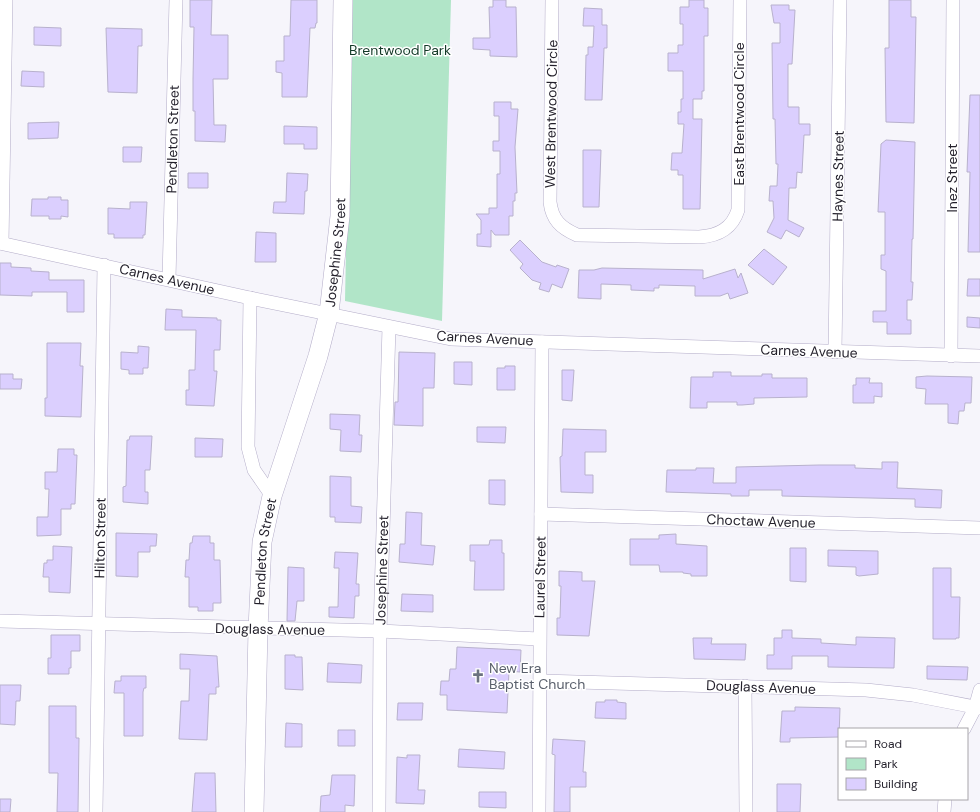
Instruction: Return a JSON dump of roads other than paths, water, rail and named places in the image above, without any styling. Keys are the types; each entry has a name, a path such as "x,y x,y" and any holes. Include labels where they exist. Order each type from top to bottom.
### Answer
{"main road":[{"name":"Josephine Street","path":"272,496 318,356 329,313 340,216 343,0"},
{"name":"Pendleton Street","path":"254,812 258,629 262,542 272,496"}],"street":[{"path":"1,243 6,0"},
{"name":"Pendleton Street","path":"169,279 176,0"},
{"name":"West Brentwood Circle","path":"552,0 550,202 554,218 559,225 577,235 698,237 711,237 730,226"},
{"name":"East Brentwood Circle","path":"730,226 736,218 739,200 740,0"},
{"name":"Haynes Street","path":"835,352 840,0"},
{"name":"Inez Street","path":"951,356 954,0"},
{"name":"Carnes Avenue","path":"1,243 250,298 451,339 980,356"},
{"name":"Hilton Street","path":"96,812 104,265"},
{"name":"Pendleton Street","path":"250,298 248,447 254,470 272,496"},
{"name":"Josephine Street","path":"379,812 380,631 389,327"},
{"name":"Laurel Street","path":"539,812 542,342"},
{"name":"Choctaw Avenue","path":"541,514 980,528"},
{"name":"Douglass Avenue","path":"0,621 99,625 380,631 539,639"},
{"name":"Douglass Avenue","path":"541,681 745,686 891,692 977,708"},
{"path":"745,686 746,812"},
{"path":"965,728 977,708 980,690"},
{"path":"944,812 945,800"}],"place":[{"name":"New Era Baptist Church","path":"478,676"}],"park label":[{"name":"Brentwood Park","path":"400,50"}]}
